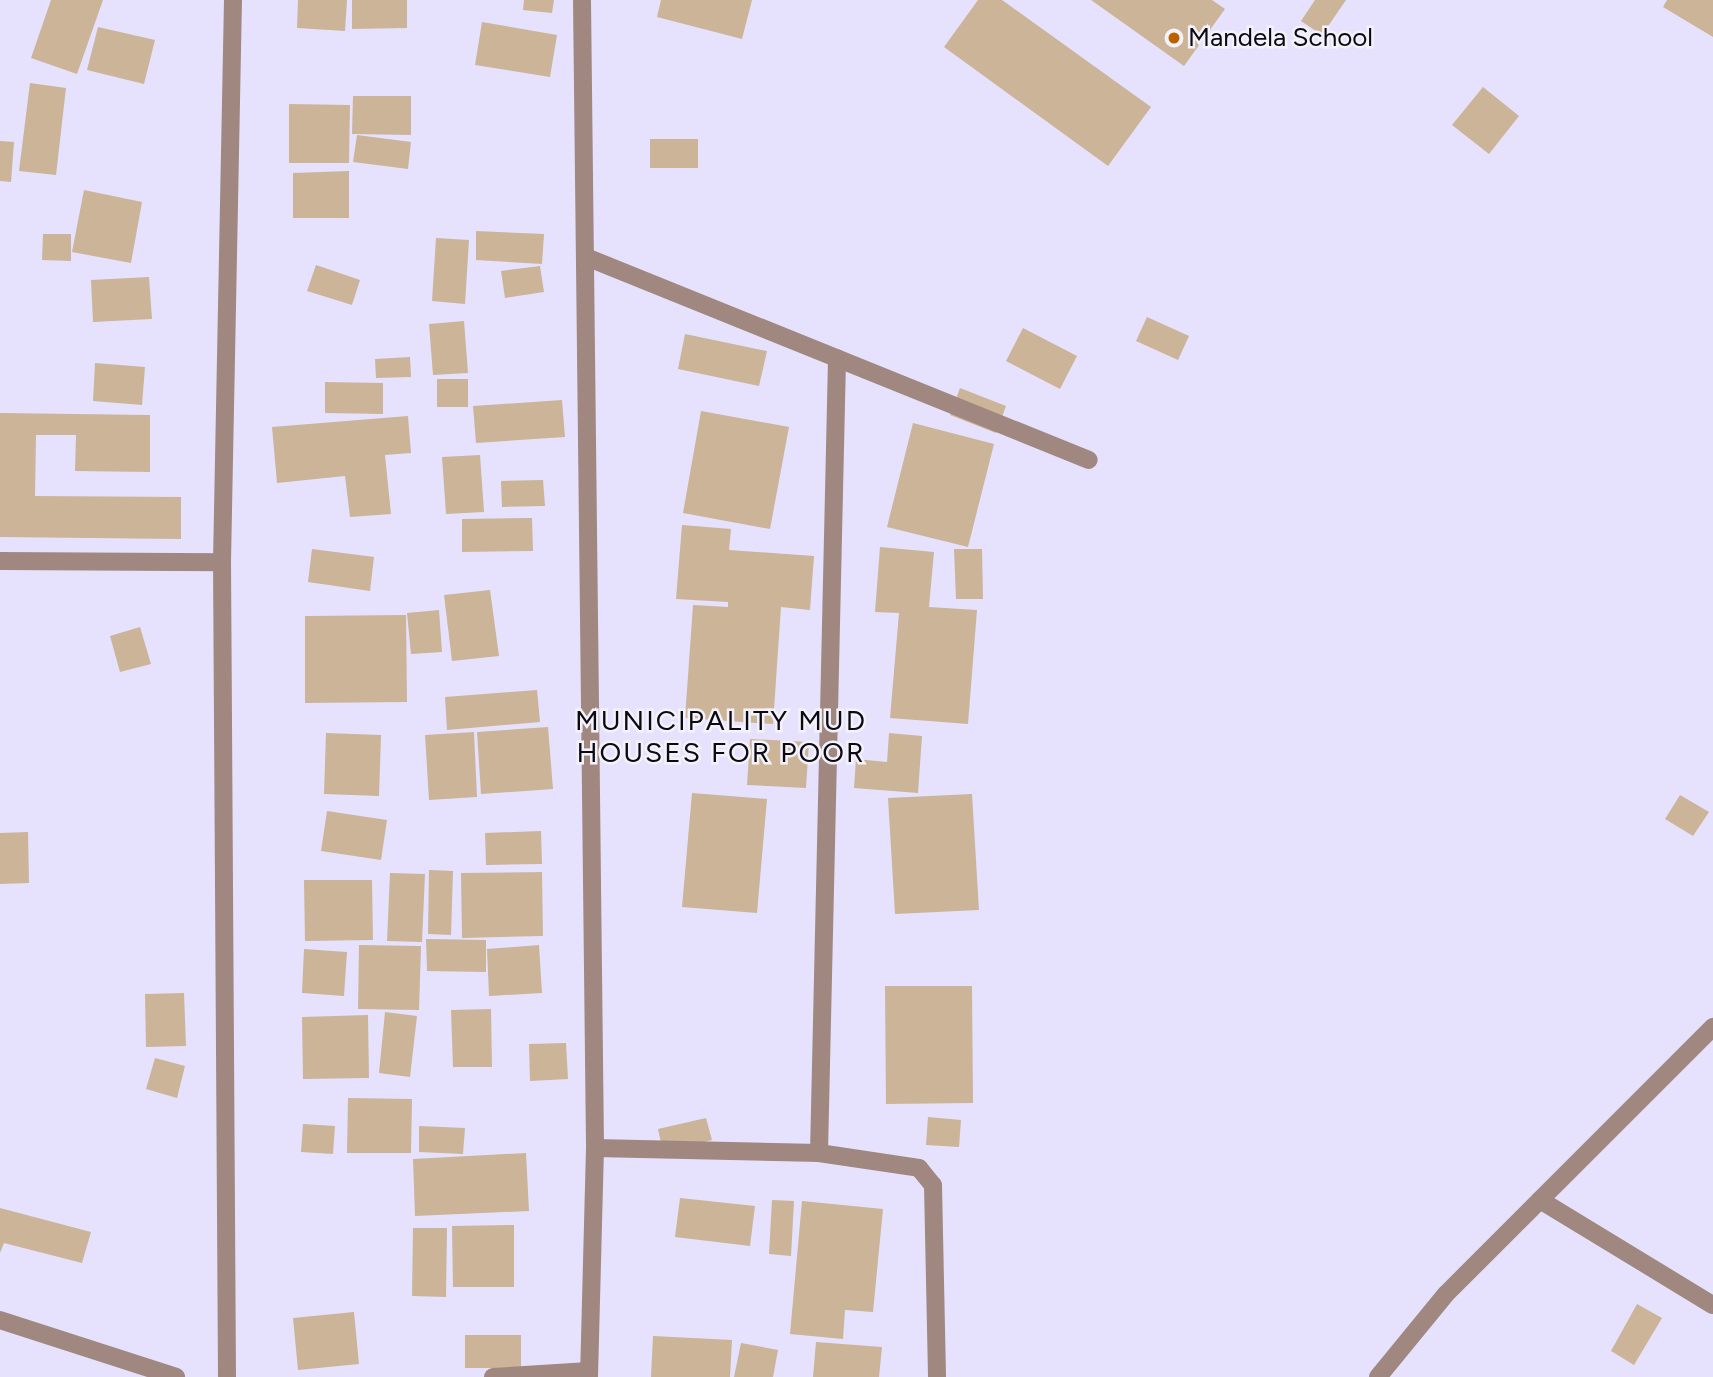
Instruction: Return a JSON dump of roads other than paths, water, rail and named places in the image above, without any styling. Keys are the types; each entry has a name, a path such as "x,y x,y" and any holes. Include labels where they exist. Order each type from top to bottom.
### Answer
{"street":[{"path":"227,1377 222,562 233,0"},
{"path":"493,1377 589,1374 596,1148 582,0"},
{"path":"586,257 1089,460"},
{"path":"819,1153 837,358"},
{"path":"0,561 222,562"},
{"path":"1378,1377 1446,1294 1713,1027"},
{"path":"596,1148 819,1153 919,1168 933,1185 937,1377"},
{"path":"1540,1200 1713,1305"},
{"path":"0,1320 176,1377"}],"place":[{"name":"Mandela School","path":"1174,38"}],"district":[{"name":"MUNICIPALITY MUD HOUSES FOR POOR","path":"721,736"}]}
